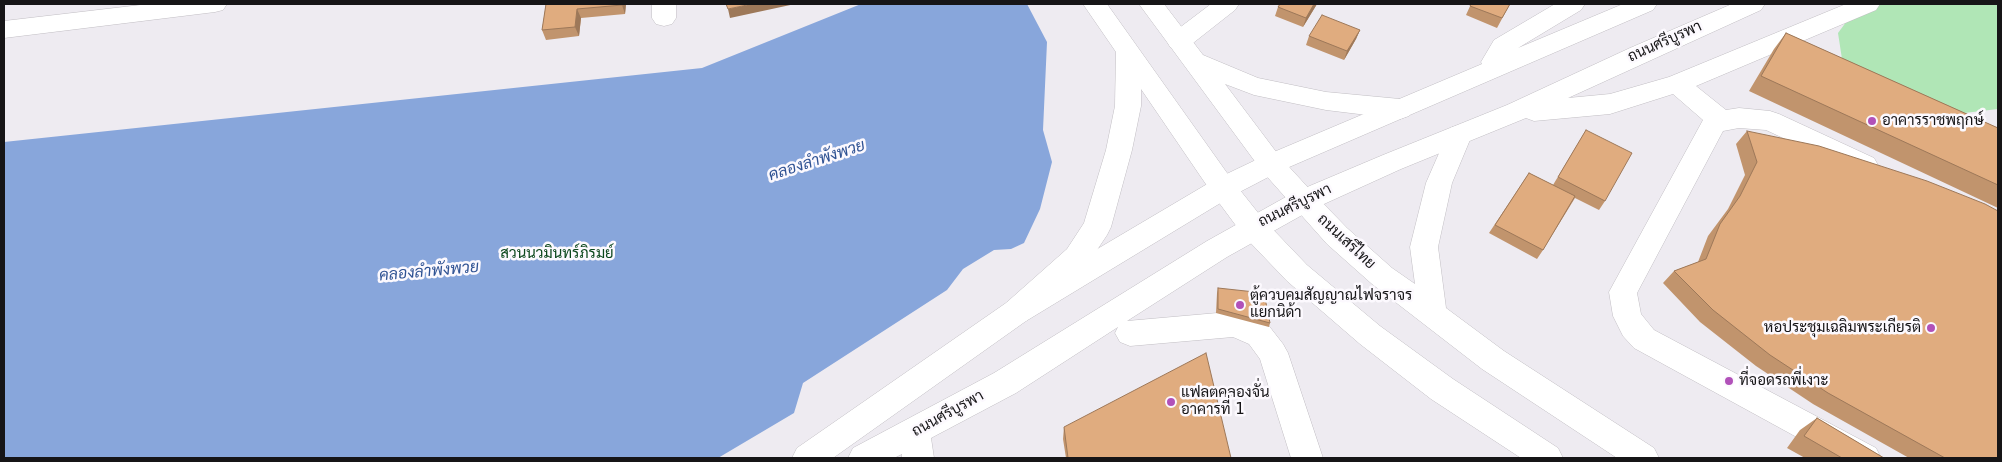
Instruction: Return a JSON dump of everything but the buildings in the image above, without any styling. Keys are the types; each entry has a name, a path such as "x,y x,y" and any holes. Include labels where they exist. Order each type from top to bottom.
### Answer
{"street":[{"path":"4,30 215,4"},
{"path":"1095,4 1223,188 1253,227 1297,273 1370,335 1442,389 1547,458"},
{"name":"ถนนเสรีไทย","path":"1151,4 1271,164 1337,236 1382,276 1433,316 1501,365 1644,458"},
{"path":"1179,41 1228,4"},
{"path":"1486,72 1503,46 1573,4"},
{"path":"808,458 1016,312 1223,188 1271,164 1645,4"},
{"name":"ถนนศรีบูรพา","path":"864,458 917,445 1005,383 1253,227 1303,201 1516,112 1639,54 1752,4"},
{"path":"1516,112 1610,104 1677,84 1868,4"},
{"path":"1016,312 1077,257 1097,227 1109,192 1128,106 1128,50"},
{"path":"1194,61 1254,86 1326,101 1400,110"},
{"path":"1677,84 1722,121"},
{"path":"1865,458 1644,340 1633,328 1627,316 1623,292 1714,124 1739,118 1770,121 1884,174"},
{"path":"1433,316 1424,247 1439,183 1459,135"},
{"path":"1130,333 1240,324 1259,335 1273,353 1306,458"}],"green space":[{"path":"1872,4 1998,4 1998,109 1956,114 1842,59 1838,33 1852,14"}],"water":[{"name":"สวนนวมินทร์ภิรมย์","path":"861,4 1027,4 1047,42 1043,130 1052,162 1040,209 1024,243 1011,249 994,250 963,269 947,290 803,383 794,413 718,458 4,458 4,142 702,68"}],"place":[{"name":"อาคารราชพฤกษ์","path":"1872,121"},
{"name":"ตู้ควบคุมสัญญาณไฟจราจร แยกนิด้า","path":"1240,305"},
{"name":"หอประชุมเฉลิมพระเกียรติ","path":"1931,328"},
{"name":"ที่จอดรถพี่เงาะ","path":"1729,381"},
{"name":"แฟลตคลองจั่น อาคารที่ 1","path":"1171,402"}],"water label":[{"name":"คลองลำพังพวย","path":"817,161"},
{"name":"คลองลำพังพวย","path":"429,272"}]}
